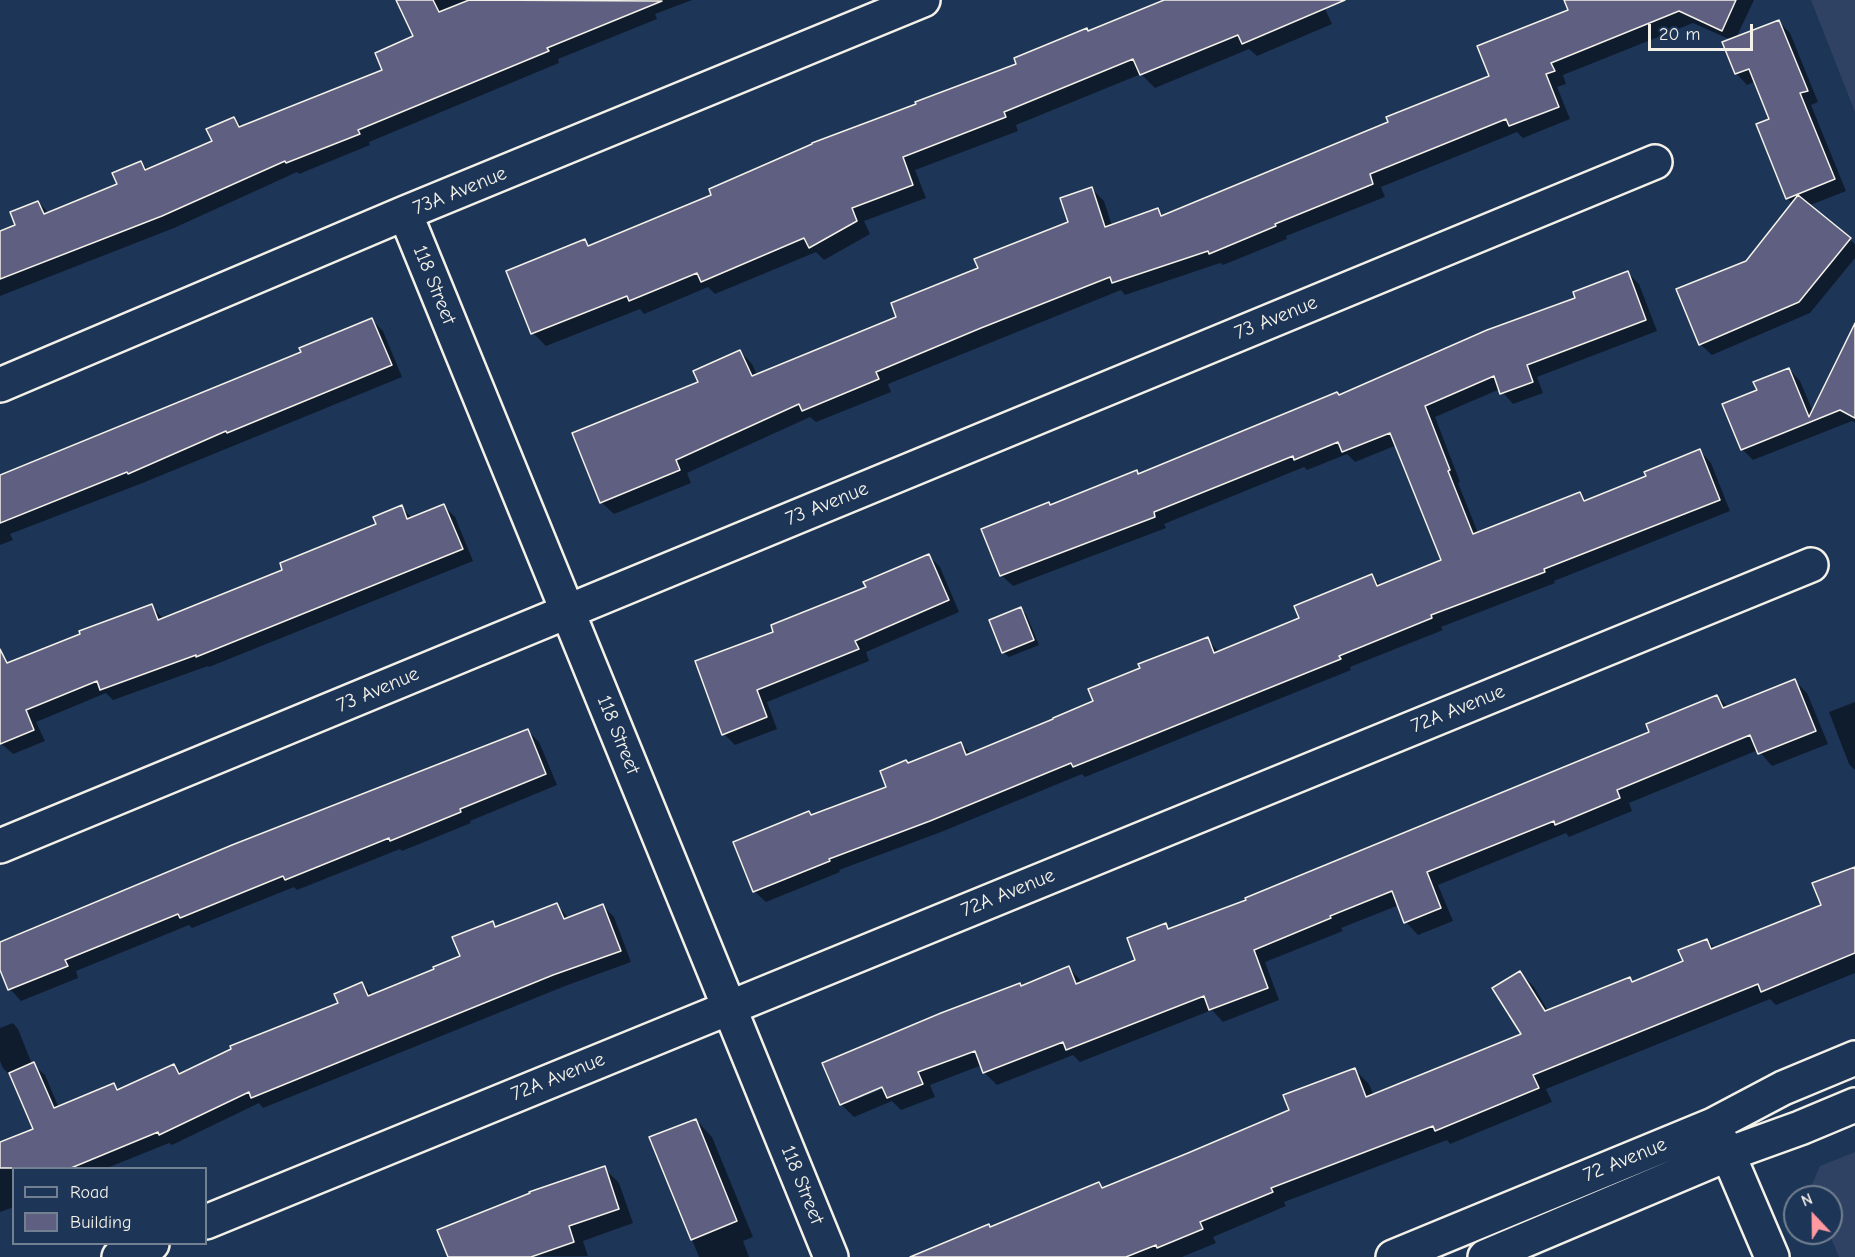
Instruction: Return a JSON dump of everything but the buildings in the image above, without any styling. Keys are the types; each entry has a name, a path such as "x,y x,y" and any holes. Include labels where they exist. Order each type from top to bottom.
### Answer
{"street":[{"name":"73A Avenue","path":"0,386 405,213 922,0"},
{"name":"73 Avenue","path":"0,846 1655,162"},
{"name":"118 Street","path":"405,213 831,1257"},
{"name":"72A Avenue","path":"207,1222 1811,565"},
{"name":"72 Avenue","path":"1393,1257 1713,1125 1783,1088 1855,1058"},
{"name":"72 Avenue","path":"1485,1257 1728,1154 1855,1105"},
{"path":"1713,1125 1728,1154 1772,1257"},
{"path":"119,1257 149,1245"}],"shaded area":[{"path":"1811,0 1855,0 1855,112"},
{"path":"1855,1152 1855,1257 1839,1257 1834,1245 1843,1245 1843,1185 1812,1185 1820,1166"}]}
